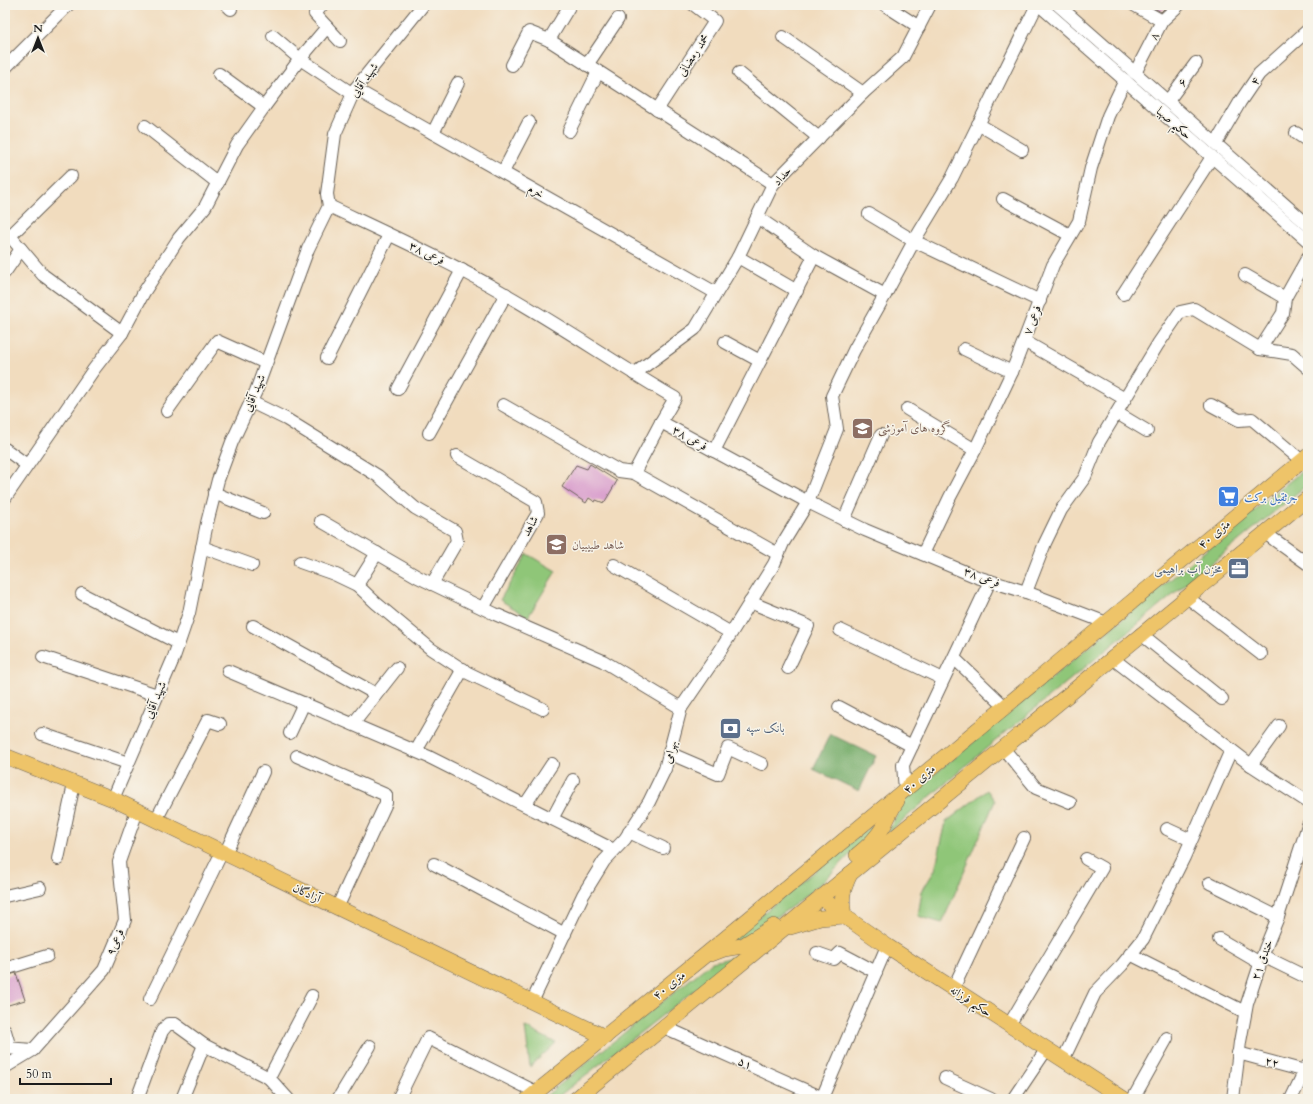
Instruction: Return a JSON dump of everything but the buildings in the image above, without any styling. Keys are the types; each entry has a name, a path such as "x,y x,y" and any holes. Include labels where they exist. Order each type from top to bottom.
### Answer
{"main road":[{"name":"۴۰ متری","path":"532,1095 704,956 1305,459"},
{"path":"576,1099 821,898 850,872 1308,498"},
{"name":"آزادگان","path":"5,756 113,799 605,1037"},
{"path":"821,898 827,882 852,861 876,837 883,827 891,809 905,790"},
{"path":"781,930 820,918 844,916 842,900 845,885 850,872"},
{"path":"704,956 724,949 742,946 776,924 809,898 821,898"},
{"name":"حکیم فرزانه","path":"821,898 887,946 1124,1099"}],"street":[{"path":"5,68 68,5"},
{"path":"322,5 315,14 340,41"},
{"name":"شهید آقایی","path":"113,799 174,657 189,613 202,547 218,480 232,442 251,402 308,249 329,206 327,194 335,134 354,91 423,5"},
{"path":"549,40 570,5"},
{"name":"محمد رمضانی","path":"657,110 715,21 694,5"},
{"path":"885,5 919,27"},
{"name":"حداد","path":"634,374 695,329 738,257 773,184 863,93 903,57 930,5"},
{"name":"حکیم صهبا","path":"1038,5 1308,241"},
{"name":"بهرامی","path":"532,1002 583,895 604,861 625,839 666,769 681,708 731,633 774,564 783,543 808,502 837,429 832,396 854,350 914,242 952,178 1038,5"},
{"name":"حکیم صهبا","path":"1058,5 1308,225"},
{"path":"1134,5 1162,21"},
{"name":"۸","path":"1136,73 1162,21 1179,5"},
{"path":"587,65 618,19"},
{"path":"5,498 94,369 122,333 144,292 179,238 204,207 237,145 300,59 326,27"},
{"name":"۴","path":"1216,143 1258,74 1308,30"},
{"path":"512,65 529,32 549,40 773,184"},
{"name":"خرم","path":"273,36 300,59 354,91 503,172 716,293"},
{"path":"783,37 863,93"},
{"name":"۶","path":"1168,101 1196,63"},
{"path":"569,131 598,72"},
{"path":"739,73 818,138"},
{"path":"219,74 264,107"},
{"name":"فرعی ۷","path":"923,554 1012,372 1053,265 1078,221 1091,168 1108,116 1124,80"},
{"path":"433,133 458,83"},
{"path":"503,172 529,122"},
{"path":"978,124 1022,150"},
{"path":"145,126 218,183"},
{"path":"1296,133 1308,141"},
{"path":"1123,294 1212,157"},
{"path":"71,176 10,236 43,275 122,333"},
{"path":"1003,199 1070,236"},
{"name":"فرعی ۳۸","path":"329,206 462,270 506,294 675,398 661,422 808,502 844,520 977,577 1026,592 1107,622"},
{"path":"869,214 914,242 1040,301"},
{"path":"757,216 814,256 885,295"},
{"path":"326,358 389,235"},
{"path":"5,272 21,249"},
{"path":"714,451 814,256"},
{"path":"738,257 797,291"},
{"path":"1260,349 1283,313 1285,298 1308,257"},
{"path":"398,389 462,270"},
{"path":"1246,275 1285,298"},
{"path":"429,433 506,294"},
{"path":"1026,592 1045,543 1061,510 1085,477 1099,442 1158,344 1180,312 1194,309 1260,349 1292,354 1308,368"},
{"path":"167,411 217,341 266,363"},
{"path":"1024,341 1125,399"},
{"path":"725,342 760,361"},
{"path":"964,349 1012,372"},
{"path":"251,402 286,419 378,476 415,508 455,531 457,541 432,584"},
{"path":"503,405 619,471 634,473 778,554"},
{"path":"1211,405 1240,420 1252,419 1305,459"},
{"path":"907,409 975,450"},
{"path":"1117,413 1147,431"},
{"path":"634,473 661,422"},
{"path":"844,520 881,435"},
{"path":"5,449 27,465"},
{"name":"شاهد","path":"457,456 536,502 538,513 483,608"},
{"path":"214,493 262,513"},
{"path":"320,521 432,584 603,661 681,708"},
{"path":"1265,533 1308,564"},
{"path":"202,547 252,565"},
{"path":"357,585 377,553"},
{"path":"300,562 334,574 357,585 430,649 463,670 543,709"},
{"path":"614,564 731,633"},
{"path":"905,790 903,765 990,581"},
{"path":"82,594 178,643"},
{"path":"1188,597 1261,654"},
{"path":"750,602 808,626 788,668"},
{"path":"253,626 376,694"},
{"path":"840,630 944,679"},
{"path":"1141,634 1222,699"},
{"path":"43,657 157,695"},
{"path":"954,658 1005,707"},
{"path":"1112,658 1251,765 1308,802"},
{"path":"353,724 397,668"},
{"path":"416,751 463,670"},
{"path":"228,671 416,751 614,850"},
{"path":"290,733 304,703"},
{"path":"839,707 912,746"},
{"path":"156,820 208,720 220,724"},
{"path":"1251,765 1279,726"},
{"path":"42,734 128,763"},
{"path":"669,754 718,774 728,748 762,764"},
{"path":"1003,748 1036,788 1070,802"},
{"path":"1063,1060 1095,993 1143,939 1191,840 1231,750"},
{"path":"297,756 386,795 386,803 337,908"},
{"path":"525,805 552,764"},
{"path":"150,999 263,772"},
{"path":"552,819 574,780"},
{"path":"58,859 74,784"},
{"name":"فرعی۹","path":"5,1067 33,1050 104,970 125,920 119,862 137,811"},
{"name":"۲۱ خندق","path":"1233,1099 1238,1053 1246,1004 1278,917 1308,825"},
{"path":"1167,829 1191,840"},
{"path":"629,832 663,848"},
{"path":"953,989 1024,838"},
{"path":"1009,1025 1102,868 1086,859"},
{"path":"434,864 565,934"},
{"path":"1210,883 1278,917"},
{"path":"5,896 40,888"},
{"path":"1219,939 1308,978"},
{"path":"824,1098 887,946"},
{"path":"817,953 834,960 840,953 876,972"},
{"path":"1130,954 1245,1012"},
{"path":"5,969 47,956"},
{"path":"269,1078 312,996"},
{"path":"137,1099 162,1031 168,1024 175,1024 204,1045 269,1078 287,1099"},
{"name":"۵۱","path":"664,1027 824,1098"},
{"path":"5,1031 8,1048 33,1050"},
{"path":"398,1099 428,1038 532,1095"},
{"path":"1133,1099 1167,1038"},
{"path":"182,1099 204,1045"},
{"path":"338,1099 370,1046"},
{"path":"1013,1099 1046,1050"},
{"name":"۲۲","path":"1238,1053 1306,1068"},
{"path":"1291,1099 1306,1068"},
{"path":"945,1078 991,1099"}],"green space":[{"path":"1308,466 1308,484 977,756 887,834 903,803 919,787"},
{"path":"527,554 556,571 528,617 500,600"},
{"path":"830,734 876,756 859,791 813,769"},
{"path":"987,790 995,801 942,923 918,916 922,891 935,870 946,822"},
{"path":"871,826 871,833 824,881 794,905 749,936 725,944"},
{"path":"741,954 555,1099 542,1099 712,962"},
{"path":"525,1027 556,1043 530,1067"}],"place":[{"name":"گروه های آموزشی","path":"862,428"},
{"name":"جرثقیل برکت","path":"1228,497"},
{"name":"شاهد طبیبیان","path":"556,545"},
{"name":"مخزن آب براهیمی","path":"1238,569"},
{"name":"بانک سپه","path":"731,728"}]}
